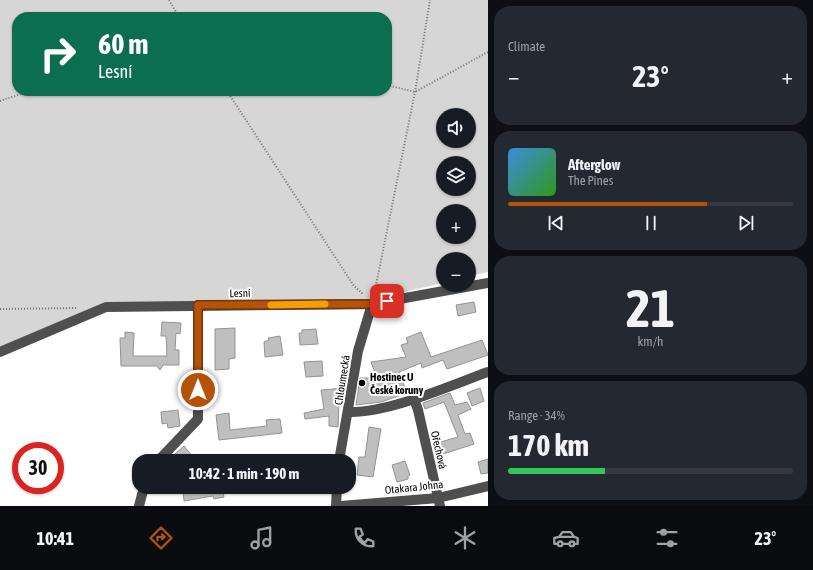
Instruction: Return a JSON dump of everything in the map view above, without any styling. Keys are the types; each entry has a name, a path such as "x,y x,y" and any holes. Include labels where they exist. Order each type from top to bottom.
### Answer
{"street":[{"name":"Lesní","path":"0,352 106,307 372,304 488,284"},
{"name":"Chloumecká","path":"341,454 358,351 372,304"},
{"path":"165,454 198,419 198,305"},
{"path":"349,412 364,413 414,399 488,372"},
{"name":"Ořechová","path":"414,399 418,410 439,502"},
{"name":"Otakara Johna","path":"341,506 439,502 488,486"},
{"path":"139,506 142,494"},
{"path":"336,506 337,494"}],"path":[{"path":"169,0 176,12"},
{"path":"372,304 415,92 430,0"},
{"path":"392,86 415,92 488,52"},
{"path":"0,101 15,96"},
{"path":"230,96 354,286 372,304"},
{"path":"0,310 83,308"}],"shaded area":[{"path":"0,0 488,0 488,272 476,275 476,252 436,252 436,285 360,302 103,305 0,349"}],"building":[{"path":"474,302 476,312 458,316 456,305"},
{"path":"162,322 181,323 180,334 176,333 175,350 179,350 179,365 163,365 160,370 157,366 121,366 120,338 125,338 125,332 134,333 133,356 167,356 166,336 161,336"},
{"path":"235,328 235,358 229,359 229,369 215,370 215,329"},
{"path":"316,329 318,344 300,345 299,333 302,333 302,330"},
{"path":"421,332 431,357 482,340 488,355 447,369 443,360 422,368 421,363 399,372 407,393 381,402 356,405 360,378 377,378 371,362 406,357 401,345 408,343 406,338"},
{"path":"280,336 283,355 265,357 264,342 269,340 268,338"},
{"path":"322,361 323,376 306,377 304,362"},
{"path":"345,388 342,403 339,403 338,427 329,426 329,416 305,419 304,413 324,409 321,390"},
{"path":"480,388 484,401 472,406 467,393"},
{"path":"450,393 455,405 467,402 471,409 458,415 465,434 470,433 474,444 440,455 437,443 458,437 444,402 425,409 423,403"},
{"path":"178,410 180,426 168,428 167,423 162,424 161,412"},
{"path":"229,413 230,430 267,426 266,420 280,419 282,433 219,440 216,415"},
{"path":"369,427 381,429 373,477 357,475 359,457 365,457"},
{"path":"184,446 191,454 175,454"},
{"path":"488,459 488,473 481,474 478,462"},
{"path":"405,461 410,475 408,476 408,479 397,482 392,465"},
{"path":"183,494 223,494 224,497 214,499 213,496 184,501"}],"slow traffic":[{"path":"271,305 325,304"}],"place":[{"name":"Hostinec U České koruny","path":"362,383"}],"route":[{"path":"198,390 198,305 372,304 387,301"}]}
